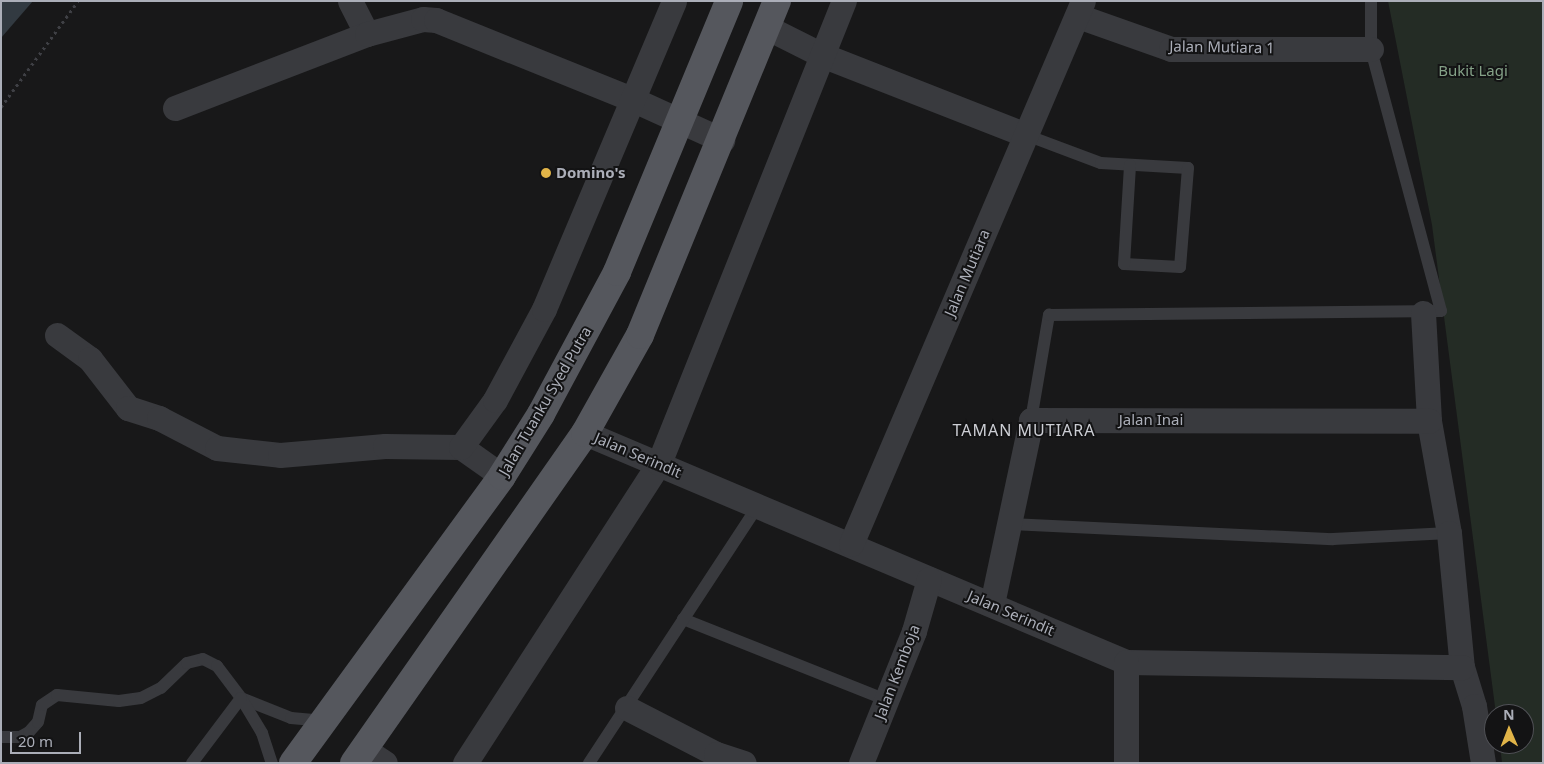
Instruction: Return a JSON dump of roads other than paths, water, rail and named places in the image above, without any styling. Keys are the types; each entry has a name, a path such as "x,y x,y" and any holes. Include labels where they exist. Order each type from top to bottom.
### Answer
{"main road":[{"name":"Jalan Tuanku Syed Putra","path":"293,763 326,722 502,476 541,414 617,272 681,122 729,1"},
{"path":"368,758 585,433 640,335 722,140 777,1"}],"street":[{"path":"350,1 367,34"},
{"path":"461,447 495,400 544,309 634,100 674,1"},
{"path":"465,763 658,463 844,1"},
{"name":"Jalan Mutiara 1","path":"1080,8 1170,49 1371,49"},
{"name":"Jalan Mutiara","path":"851,544 1080,8"},
{"path":"175,108 367,34 423,19 435,11 722,140"},
{"path":"766,27 822,55 1026,135"},
{"path":"1423,313 1429,421 1449,533 1462,667 1474,706 1483,763"},
{"path":"57,335 90,359 128,408 159,418 217,448 280,455 385,446 461,447 502,476"},
{"path":"992,604 1031,420"},
{"name":"Jalan Inai","path":"1031,420 1429,421"},
{"name":"Jalan Serindit","path":"585,433 1126,662 1462,667"},
{"name":"Jalan Kemboja","path":"861,763 887,700 929,579"},
{"path":"1126,662 1126,763"},
{"path":"627,708 716,754 744,763"}],"lane":[{"path":"1031,420 1048,315 1423,313 1441,311 1371,49 1371,1"},
{"path":"1026,135 1102,163 1188,168 1180,267 1124,264 1130,165"},
{"path":"589,763 627,708 758,506"},
{"path":"1009,524 1333,539 1449,533"},
{"path":"683,619 887,700"},
{"path":"1,737 20,737 29,732 38,722 42,705 57,695 119,701 141,698 162,688 187,663 204,659 218,666 242,698 262,733 272,763"},
{"path":"242,698 291,718 326,722"},
{"path":"192,763 242,698"}],"place":[{"name":"Domino's","path":"546,173"}],"district":[{"name":"TAMAN MUTIARA","path":"1024,430"}],"park label":[{"name":"Bukit Lagi","path":"1473,71"}]}
